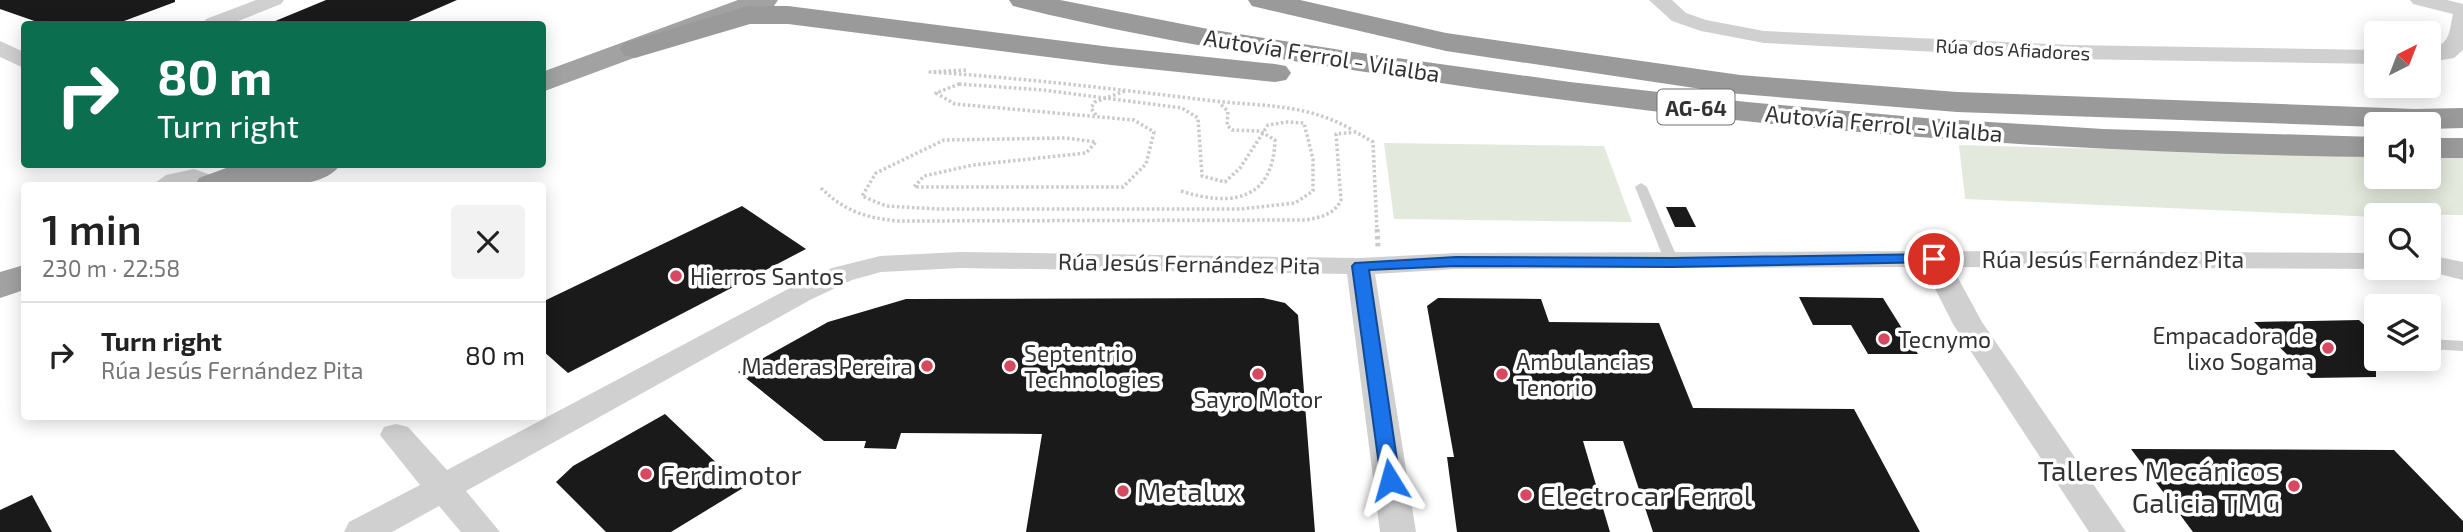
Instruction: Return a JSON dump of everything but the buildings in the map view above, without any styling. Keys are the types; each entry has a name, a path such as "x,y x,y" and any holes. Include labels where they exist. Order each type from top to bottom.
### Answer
{"highway":[{"path":"625,43 696,0"},
{"path":"546,81 717,0"},
{"path":"625,43 764,0"},
{"path":"789,0 797,8 826,18"},
{"name":"Autovía Ferrol - Vilalba","path":"1023,0 1257,47 1515,86 1703,108 1903,127 2105,139 2364,147"},
{"name":"Autovía Ferrol - Vilalba","path":"1118,0 1321,37 1419,51 1522,64 1736,84 1957,102 2414,119 2463,118"},
{"path":"1262,0 1446,42 1736,84"},
{"path":"546,63 748,15 826,18 1111,56 1631,111 1903,127"},
{"path":"2441,148 2463,148"},
{"path":"222,182 259,168"},
{"path":"277,182 314,168"},
{"path":"0,264 21,256"},
{"path":"0,286 21,278"}],"street":[{"path":"222,21 274,0"},
{"name":"Rúa dos Afiadores","path":"1659,0 1679,17 1701,25 1764,37 2072,52 2364,57"},
{"path":"2420,0 2463,12 2458,43 2446,53 2441,54"},
{"path":"0,48 21,59"},
{"path":"163,177 200,178 206,182"},
{"path":"1934,259 1968,324 2108,532"},
{"name":"Rúa Jesús Fernández Pita","path":"362,532 800,294 842,274 880,264 960,260 1369,266 1456,261 2364,261"},
{"path":"2441,264 2463,271"},
{"path":"1369,266 1398,532"},
{"path":"397,435 442,490 482,532"}],"lane":[{"path":"1640,187 1672,262"},
{"path":"2441,345 2463,346"}],"path":[{"path":"966,70 930,72 1029,78 1310,110 1326,115 1373,142 1369,266"},
{"path":"959,84 1182,108 1198,118 1202,176 1225,182 1242,166 1260,131 1278,120 1304,123 1313,159 1313,191 1295,203 1241,209 938,209 886,206 862,196 876,173 944,140 1066,138 1096,142 1086,153 973,165 924,176 914,187 1123,187 1146,164 1154,132 1134,120 1096,116 955,104 936,93 959,84"},
{"path":"1096,116 1091,108 1095,102 1126,90"},
{"path":"1181,191 1193,195 1233,196 1258,188 1268,177 1275,140 1268,133 1253,127 1232,130 1227,125 1228,111 1215,101"},
{"path":"821,188 843,209 857,216 898,221 1296,221 1330,214 1339,207 1336,134 1355,130"}],"shaded area":[{"path":"1384,143 1604,146 1632,222 1394,219"},
{"path":"1959,145 2364,154 2364,189 2441,189 2441,153 2463,153 2463,215 2441,215 2441,203 2364,203 2364,216 1965,199"}],"place":[{"name":"Hierros Santos","path":"676,276"},
{"name":"Tecnymo","path":"1884,339"},
{"name":"Empacadora de lixo Sogama","path":"2328,348"},
{"name":"Maderas Pereira","path":"927,366"},
{"name":"Septentrio Technologies","path":"1010,366"},
{"name":"Sayro Motor","path":"1258,374"},
{"name":"Ambulancias Tenorio","path":"1502,374"},
{"name":"Ferdimotor","path":"646,474"},
{"name":"Talleres Mecánicos Galicia TMG","path":"2294,486"},
{"name":"Metalux","path":"1123,491"},
{"name":"Electrocar Ferrol","path":"1526,495"}],"route":[{"path":"1390,480 1360,266 1456,261 1934,259"}]}
